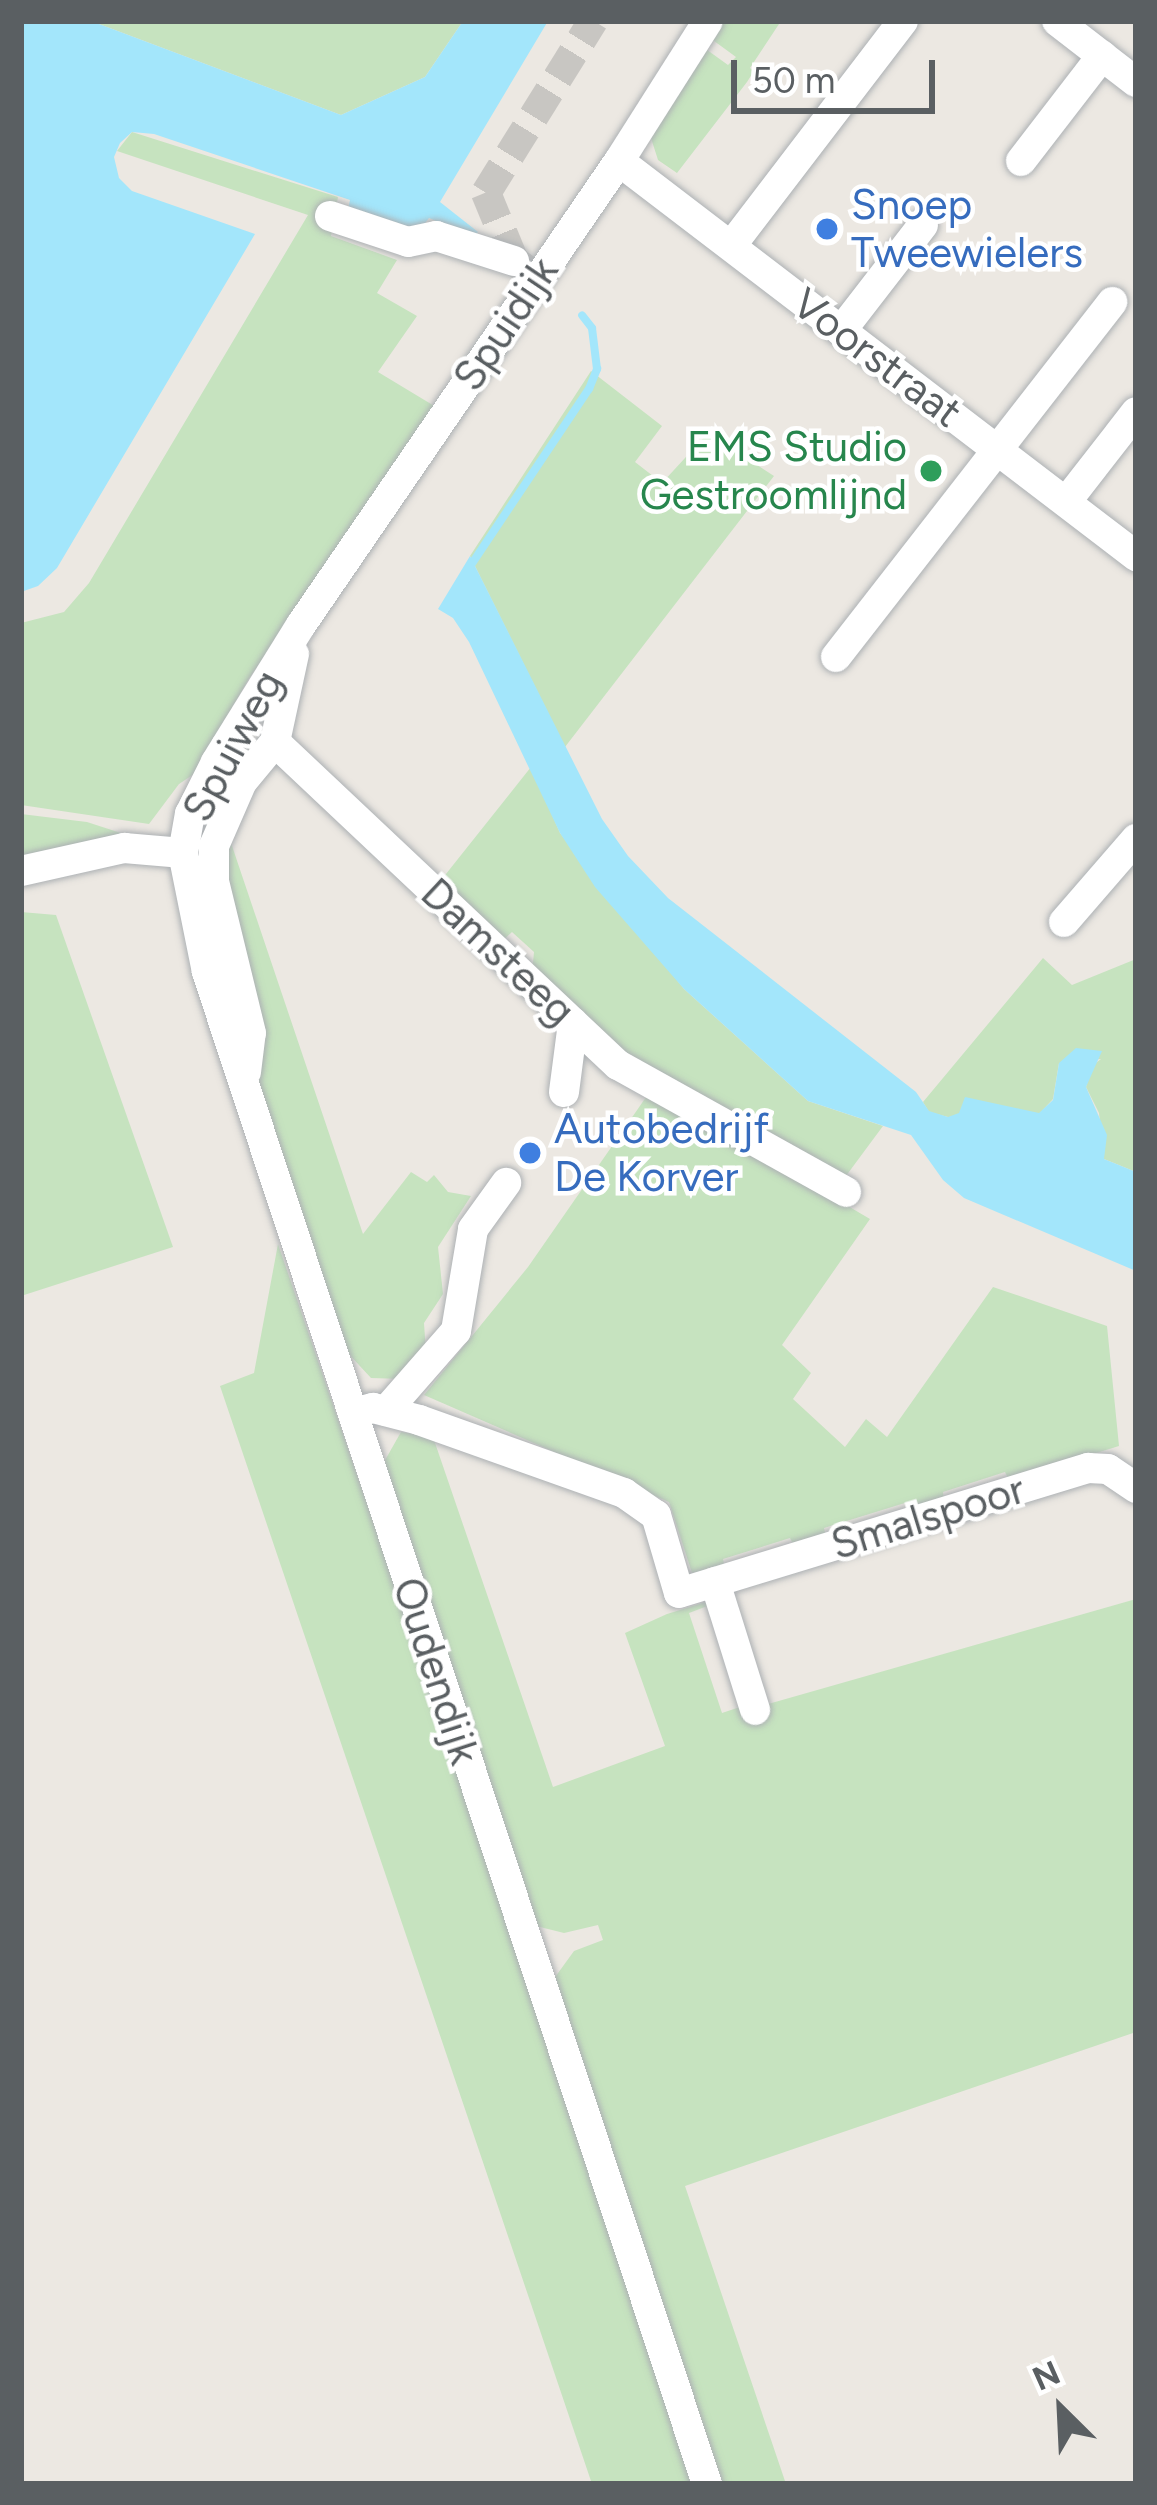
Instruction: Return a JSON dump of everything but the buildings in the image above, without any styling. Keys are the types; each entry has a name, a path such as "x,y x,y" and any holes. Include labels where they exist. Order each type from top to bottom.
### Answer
{"street":[{"name":"Spuidijk","path":"301,625 619,160 708,21"},
{"path":"730,246 904,21"},
{"path":"1057,21 1136,82"},
{"path":"1021,161 1102,56"},
{"name":"Voorstraat","path":"619,160 1136,556"},
{"path":"330,217 408,242 436,236 514,261"},
{"path":"841,331 923,225"},
{"path":"836,657 1112,302"},
{"path":"1066,502 1136,412"},
{"path":"242,1078 250,1066 251,1033 214,881 214,846 242,782 275,742 301,625"},
{"name":"Spuiweg","path":"21,871 124,848 183,853 190,814 216,762 301,625"},
{"name":"Damsteeg","path":"275,742 618,1065 846,1192"},
{"path":"1064,922 1136,839"},
{"name":"Oudendijk","path":"183,853 208,972 242,1078 707,2484"},
{"path":"564,1092 573,1023"},
{"path":"386,1411 456,1331 473,1228 506,1184"},
{"path":"354,1413 373,1408 386,1411 624,1493 656,1515 679,1593 715,1582 755,1710"},
{"name":"Smalspoor","path":"715,1582 1088,1468 1108,1469 1136,1488"}],"green space":[{"path":"91,21 463,21 425,77 341,115"},
{"path":"719,21 781,21 750,68 754,71 747,82 677,173 658,160 651,138 703,47 728,65 736,57 710,38"},
{"path":"132,132 338,197 331,236 397,260 377,293 417,316 378,372 436,407 248,680 194,774 179,784 149,824 21,805 21,623 64,612 89,583 308,215 117,151"},
{"path":"591,371 662,426 635,462 662,483 708,433 774,476 565,747 470,556"},
{"path":"531,767 560,833 684,989 808,1101 883,1126 840,1184 617,1055 532,973 534,952 512,932 500,943 438,884"},
{"path":"21,814 87,822 127,835 21,861"},
{"path":"230,840 363,1234 411,1172 427,1182 434,1175 448,1192 471,1196 438,1247 443,1294 424,1323 426,1353 403,1379 371,1378 346,1351 261,1097 224,896"},
{"path":"21,912 56,915 173,1247 21,1296"},
{"path":"1043,958 1072,985 1136,959 1136,1172 1104,1159 1099,1113 1086,1087 1093,1065 1101,1059 1059,1063 1053,1099 1039,1114 948,1117 929,1112 923,1102"},
{"path":"651,1090 870,1219 782,1345 811,1373 793,1399 845,1447 866,1419 887,1437 993,1287 1107,1326 1119,1446 1009,1480 1005,1472 943,1492 944,1500 912,1510 908,1502 824,1528 826,1537 794,1546 790,1538 723,1559 725,1568 692,1573 669,1502 424,1395 528,1267"},
{"path":"278,1244 695,2484 592,2484 220,1386 254,1373"},
{"path":"401,1432 433,1437 553,1787 665,1746 625,1633 667,1614 709,1601 710,1605 689,1613 722,1713 749,1704 751,1709 1136,1599 1136,2032 685,2186 786,2484 721,2484 553,1980 574,1951 603,1940 598,1925 564,1933 536,1926 384,1462"}],"water":[{"path":"21,21 91,21 341,115 425,77 463,21 548,21 440,202 478,232 474,237 429,218 420,230 348,209 350,200 154,134 132,132 120,143 114,157 119,178 132,191 255,234 57,568 38,586 21,592"},
{"path":"470,556 602,819 628,856 668,898 916,1092 929,1111 948,1117 959,1113 965,1097 1039,1113 1053,1100 1059,1063 1076,1048 1102,1051 1086,1087 1107,1135 1104,1159 1136,1172 1136,1271 964,1198 943,1180 911,1135 808,1101 684,989 595,887 560,833 469,642 453,618 438,609"}],"waterway":[{"path":"469,568 589,389 597,369 592,328 582,315"}],"tunnel":[{"path":"528,271 514,261 486,193 593,21"}],"place":[{"name":"Snoep Tweewielers","path":"827,229"},
{"name":"EMS Studio Gestroomlijnd","path":"931,471"},
{"name":"Autobedrijf De Korver","path":"530,1153"}]}
